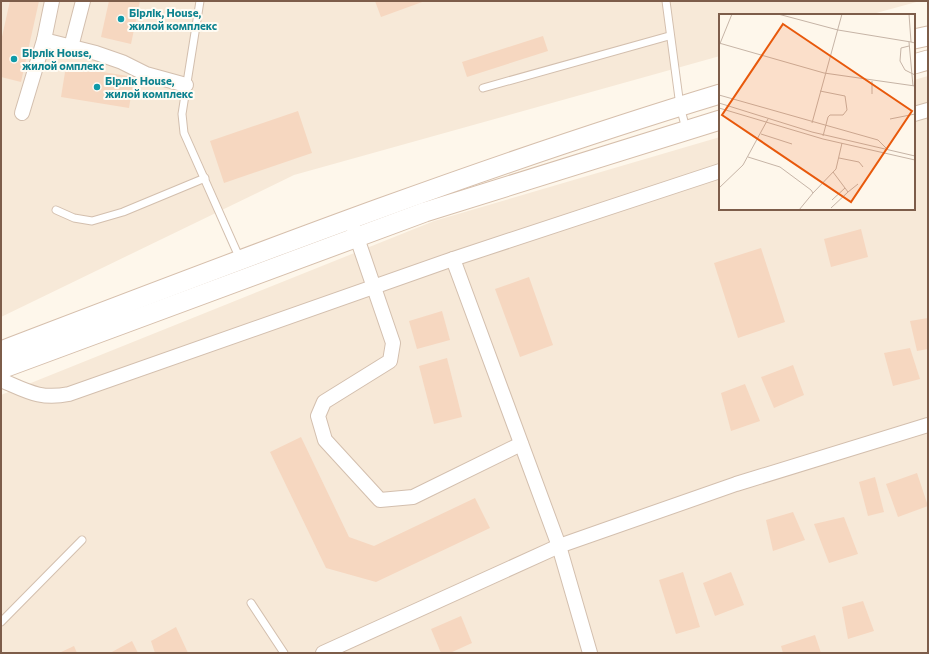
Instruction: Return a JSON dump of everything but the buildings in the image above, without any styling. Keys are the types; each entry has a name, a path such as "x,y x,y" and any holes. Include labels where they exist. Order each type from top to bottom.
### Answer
{"main road":[{"path":"915,39 928,36"},
{"path":"915,64 928,60"},
{"path":"1,351 349,218 680,106 719,94"},
{"path":"1,368 425,212 719,120"}],"street":[{"path":"22,113 44,40 52,1"},
{"path":"71,47 84,1"},
{"path":"44,40 96,53 122,62 146,74 186,85"},
{"path":"915,114 928,110"},
{"path":"1,380 36,395 52,398 69,394 375,288 453,259 719,171"},
{"path":"349,218 375,288 393,343 390,361 324,402 318,416 324,440 380,500 413,497 521,444"},
{"path":"453,259 559,546 590,653"},
{"path":"323,653 559,546 736,484 928,425"}],"lane":[{"path":"200,1 182,114 184,133 240,259"},
{"path":"666,1 669,36 680,106 686,131"},
{"path":"483,88 669,36"},
{"path":"56,210 74,218 92,221 123,212 205,178"},
{"path":"1,622 82,540"},
{"path":"251,604 284,653"}],"shaded area":[{"path":"1,1 920,1 873,14 719,14 719,56 294,175 1,317"},
{"path":"928,76 928,653 1,653 1,395 434,221 719,137 719,210 915,210 915,80"}],"place":[{"name":"Бірлік, House, жилой комплекс","path":"121,19"},
{"name":"Бірлік House, жилой омплекс","path":"14,59"},
{"name":"Бірлік House, жилой комплекс","path":"97,87"}]}
